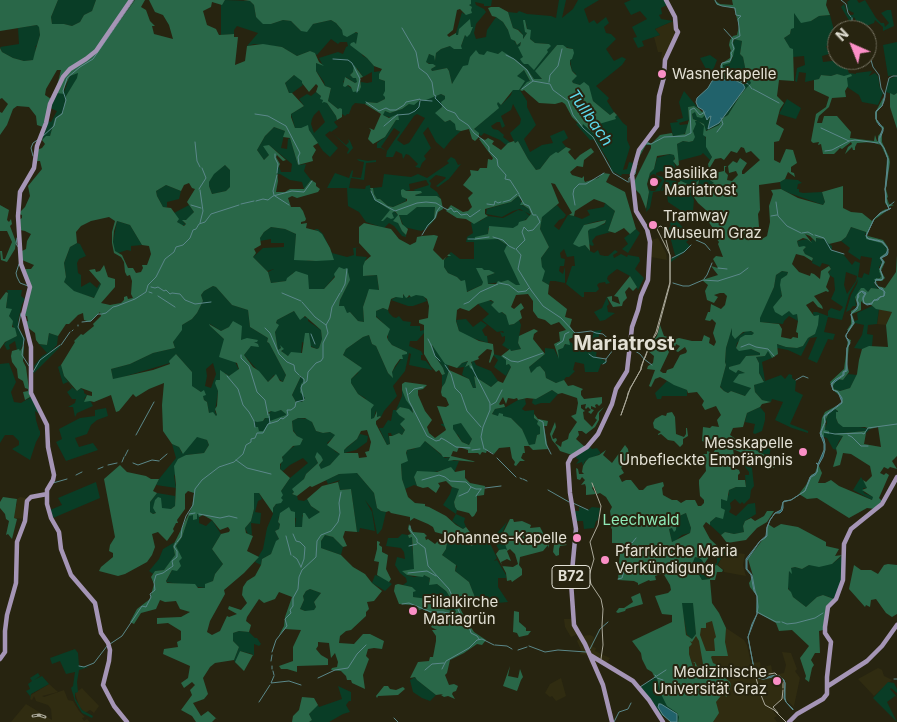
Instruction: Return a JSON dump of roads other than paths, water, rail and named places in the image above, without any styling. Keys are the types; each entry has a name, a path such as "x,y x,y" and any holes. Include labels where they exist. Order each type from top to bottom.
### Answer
{"main road":[{"path":"127,722 114,706 103,685 110,657 109,645 101,633 94,601 71,575 61,549 59,531 49,511 45,494 54,479 53,468 48,447 47,425 31,396 31,347 23,315 30,294 30,285 21,264 18,214 20,192 34,168 36,149 50,104 66,73 96,51 131,0"},
{"name":"B72","path":"612,722 603,686 590,655 576,630 574,620 571,582 576,529 571,502 568,461 570,457 588,446 598,434 616,389 628,370 632,327 648,278 650,247 646,227 636,211 632,176 639,150 658,124 659,96 666,60 676,38 676,18 666,0"},
{"path":"829,687 826,677 831,642 825,633 824,627 828,607 837,598 843,580 844,544 851,529 882,504 897,477"},
{"path":"0,659 4,651 7,615 15,586 17,542 25,521 27,501 31,497 45,494"},
{"path":"788,722 801,711 823,699 829,687 867,661 882,646 897,625"},
{"path":"590,655 630,679 645,695 663,722"}],"water":[{"path":"730,78 743,84 745,88 719,123 708,129 711,116 707,120 703,110 698,107 697,98 708,88 712,81"},
{"path":"883,128 880,142 884,148 879,142"},
{"path":"888,159 888,168 885,189"},
{"path":"888,249 887,255 881,258 884,262 880,269 883,262 880,258 886,254"},
{"path":"847,348 847,371 844,372 844,375 832,384 833,390 831,384 843,375 843,372 846,370"},
{"path":"842,402 842,403 824,416"},
{"path":"825,422 821,433 824,439 825,450 817,472 818,465 816,463 818,464 824,450 820,433"},
{"path":"783,502 782,511 775,513 781,510"},
{"path":"760,541 747,560 747,569 752,575 757,596 754,591 751,575 746,569 746,559"},
{"path":"776,675 782,678 776,676 763,679"},
{"path":"659,704 677,714 677,722 671,722 663,715 658,707"}],"waterway":[{"path":"42,137 54,126 56,118 62,114 66,100 63,91 67,78 93,59 134,0"},
{"path":"715,0 717,4 735,8 736,15 741,16 738,19 740,36 734,39"},
{"path":"841,0 846,4 851,17"},
{"path":"402,28 416,52 419,68 427,74 432,82 435,98 447,110 455,113 459,119 483,140 489,147 489,151 497,159 498,166 506,175 505,179 510,180 519,194"},
{"path":"724,29 733,39"},
{"path":"723,80 723,78 729,76 724,73 721,66 722,63 730,61 731,53 734,49 733,39"},
{"path":"549,82 550,75 558,66 562,49"},
{"name":"Tullbach","path":"506,55 527,70 533,81 550,84 553,90 568,101 573,115 593,137 613,173 628,182"},
{"path":"333,59 348,60 352,63 360,79 357,92"},
{"path":"875,70 879,75 884,94"},
{"path":"885,94 889,78 897,76"},
{"path":"731,77 748,84"},
{"path":"522,89 533,81"},
{"path":"749,85 752,89"},
{"path":"753,89 779,103"},
{"path":"366,102 379,111 386,108 396,110 406,102 420,99 432,101"},
{"path":"384,126 397,115 409,114 415,111 419,107 420,101"},
{"path":"647,143 651,144 664,137 685,136 691,133 690,110 694,108 700,115 705,112"},
{"path":"255,114 268,116 286,126 300,153 298,157 299,164"},
{"path":"717,132 723,124 721,118"},
{"path":"821,128 849,141 878,143"},
{"path":"33,156 31,148 33,143 39,139"},
{"path":"825,151 832,150 849,141"},
{"path":"195,142 197,161 200,167"},
{"path":"275,154 278,164 277,173"},
{"path":"629,182 629,178 635,174 637,164"},
{"path":"199,189 206,178 202,168"},
{"path":"575,205 574,189 579,184 586,184 604,173"},
{"path":"274,195 273,191 277,175"},
{"path":"256,201 268,200 273,196 292,191 304,192 312,181"},
{"path":"200,190 203,211 200,223"},
{"path":"371,191 375,200 395,211 417,203 426,202 436,203 448,210 451,208 454,212 457,211 461,215 467,214 470,217 480,210"},
{"path":"503,202 510,200 517,194"},
{"path":"519,195 524,204 529,206 533,215 536,215"},
{"path":"275,196 289,205"},
{"path":"241,204 254,201"},
{"path":"487,204 494,205 495,201 501,202"},
{"path":"776,202 778,216 787,226 801,233"},
{"path":"889,206 894,202"},
{"path":"191,205 201,208"},
{"path":"102,314 146,292 148,285 156,277 165,259 174,252 176,247 183,245 190,238 193,230 199,224 205,222 211,214 239,205"},
{"path":"422,235 435,218 440,207"},
{"path":"771,216 777,215"},
{"path":"537,216 540,222 533,230 528,231 524,227 522,232 525,240 516,249 521,255 518,269 531,290 543,306 561,318 575,333 591,331 603,334 614,344 626,342 628,345"},
{"path":"802,233 808,232 813,235"},
{"path":"815,235 824,238 831,250 844,254"},
{"path":"475,239 489,237"},
{"path":"493,237 503,240 515,249"},
{"path":"17,238 16,244 19,248"},
{"path":"468,239 474,239"},
{"path":"696,240 705,244 710,250"},
{"path":"672,258 684,252 691,245"},
{"path":"704,279 712,263"},
{"path":"19,264 16,273 17,277 20,283 28,286"},
{"path":"718,268 727,269"},
{"path":"673,283 689,286 703,280 718,281 740,274 748,268"},
{"path":"341,292 345,284 347,269"},
{"path":"499,283 509,285 518,292 526,291 529,288"},
{"path":"464,304 480,292 498,284"},
{"path":"151,287 158,287 170,294 180,294 185,300 195,304 211,302"},
{"path":"282,293 301,301"},
{"path":"177,542 181,537 186,516 193,505 195,489 202,480 219,467 234,462 243,454 246,445 251,442 251,439 255,438 257,433 263,433 268,424 281,418 283,419 288,415 287,410 295,407 296,402 304,400 302,385 307,381 308,372 323,358 323,343 328,333 326,325 330,318 332,307 340,293"},
{"path":"158,296 175,307"},
{"path":"302,302 315,317 326,325"},
{"path":"21,313 18,327 24,339 22,355 29,366"},
{"path":"82,322 91,321 98,314 101,314"},
{"path":"265,328 270,333 279,354 287,362 294,365 295,371 299,375"},
{"path":"61,345 70,332"},
{"path":"557,345 563,341 565,334 569,332"},
{"path":"311,334 315,344"},
{"path":"428,339 431,345"},
{"path":"741,347 749,344 768,349 774,356"},
{"path":"33,372 40,360 60,345"},
{"path":"431,345 435,356 440,361"},
{"path":"630,348 652,365"},
{"path":"589,354 593,357 606,359 613,350"},
{"path":"503,356 511,361 518,362 543,353"},
{"path":"241,355 241,358 249,366 257,392 265,400 268,415"},
{"path":"603,364 606,362 606,359"},
{"path":"445,365 451,374 455,388 461,394 467,411 481,427"},
{"path":"471,366 490,403 490,410 481,437 484,449"},
{"path":"227,376 238,389 243,405 254,421 255,427"},
{"path":"300,376 304,379 304,383"},
{"path":"796,380 803,376 808,378"},
{"path":"409,394 414,389 423,387"},
{"path":"406,388 409,401 427,436 436,441 441,438 456,447 470,448"},
{"path":"491,405 496,402 502,390"},
{"path":"136,435 154,402"},
{"path":"269,416 270,423"},
{"path":"539,420 543,422 546,444 551,454"},
{"path":"824,432 864,434 868,428 897,424"},
{"path":"848,435 861,446 868,446"},
{"path":"472,450 480,449"},
{"path":"485,449 493,454"},
{"path":"125,456 128,450"},
{"path":"160,460 167,454"},
{"path":"122,462 124,457"},
{"path":"497,458 516,477"},
{"path":"133,463 138,465 152,460 159,461"},
{"path":"236,460 247,468 271,474"},
{"path":"108,465 117,463"},
{"path":"98,469 103,467"},
{"path":"76,475 82,472"},
{"path":"422,480 439,475 450,481 466,482 471,487 481,489"},
{"path":"53,483 67,479"},
{"path":"523,479 527,481"},
{"path":"485,488 501,486"},
{"path":"459,496 468,492 471,487"},
{"path":"476,496 481,489"},
{"path":"548,490 569,502"},
{"path":"272,652 276,640 287,626 285,619 291,613 293,598 298,589 302,570 316,557 317,541 321,535 331,531 338,522 341,492"},
{"path":"573,503 588,510"},
{"path":"189,514 195,513"},
{"path":"199,514 220,518 229,516 237,518"},
{"path":"410,526 410,530 417,539 417,542 425,548 428,566 449,589 461,616"},
{"path":"293,534 296,541 305,547 301,567"},
{"path":"286,536 291,555"},
{"path":"620,546 632,543 636,538"},
{"path":"110,644 122,636 142,606 146,607 151,597 150,594 155,590 154,582 156,575 163,573 173,566 172,561 177,557 177,551 174,547 176,543"},
{"path":"409,546 417,544"},
{"path":"293,556 301,567"},
{"path":"618,579 622,578 624,571 632,565"},
{"path":"408,573 427,571 436,576"},
{"path":"402,604 409,603 431,612 463,616 467,620 471,633 479,639"},
{"path":"757,612 776,622 780,622"},
{"path":"782,622 787,624 796,623 815,618 823,613"},
{"path":"590,649 600,629 608,622"},
{"path":"442,669 446,661 469,648 477,640 482,639 494,645"},
{"path":"318,678 335,670 348,668 357,654 366,645"},
{"path":"495,645 507,646 512,649"},
{"path":"79,666 84,667 94,663 107,646"},
{"path":"529,646 545,652 558,650 586,652"},
{"path":"518,650 527,647"},
{"path":"271,661 272,655"},
{"path":"425,670 432,664 444,663"},
{"path":"640,687 666,670"},
{"path":"273,671 274,675"},
{"path":"274,676 271,683 289,681 301,685"},
{"path":"657,678 663,680"},
{"path":"259,702 270,685"},
{"path":"614,722 619,712 628,709 631,703"},
{"path":"394,718 398,722"}],"tram line":[{"path":"621,415 630,388 632,385 640,371 641,369 644,359 650,344 657,333 670,284 670,255 657,229 661,226 663,228 670,256 670,282 656,332 650,344 645,358 644,359 641,370 630,389 621,415"},
{"path":"592,483 601,506 598,525 590,542 594,559 589,576 591,584 601,599 603,609 601,659"},
{"path":"769,674 775,673 783,682 783,688"},
{"path":"759,689 756,678 767,674"},
{"path":"759,690 765,705 774,710 786,722"},
{"path":"778,713 773,707 782,699 783,690"}],"railway":[{"path":"33,716 45,717"}],"place":[{"name":"Wasnerkapelle","path":"662,74"},
{"name":"Basilika Mariatrost","path":"654,182"},
{"name":"Tramway Museum Graz","path":"653,225"},
{"name":"Messkapelle Unbefleckte Empfängnis","path":"803,452"},
{"name":"Johannes-Kapelle","path":"577,538"},
{"name":"Pfarrkirche Maria Verkündigung","path":"605,560"},
{"name":"Filialkirche Mariagrün","path":"413,611"},
{"name":"Medizinische Universität Graz","path":"777,681"}],"district":[{"name":"Mariatrost","path":"624,344"}],"park label":[{"name":"Leechwald","path":"641,520"}]}
